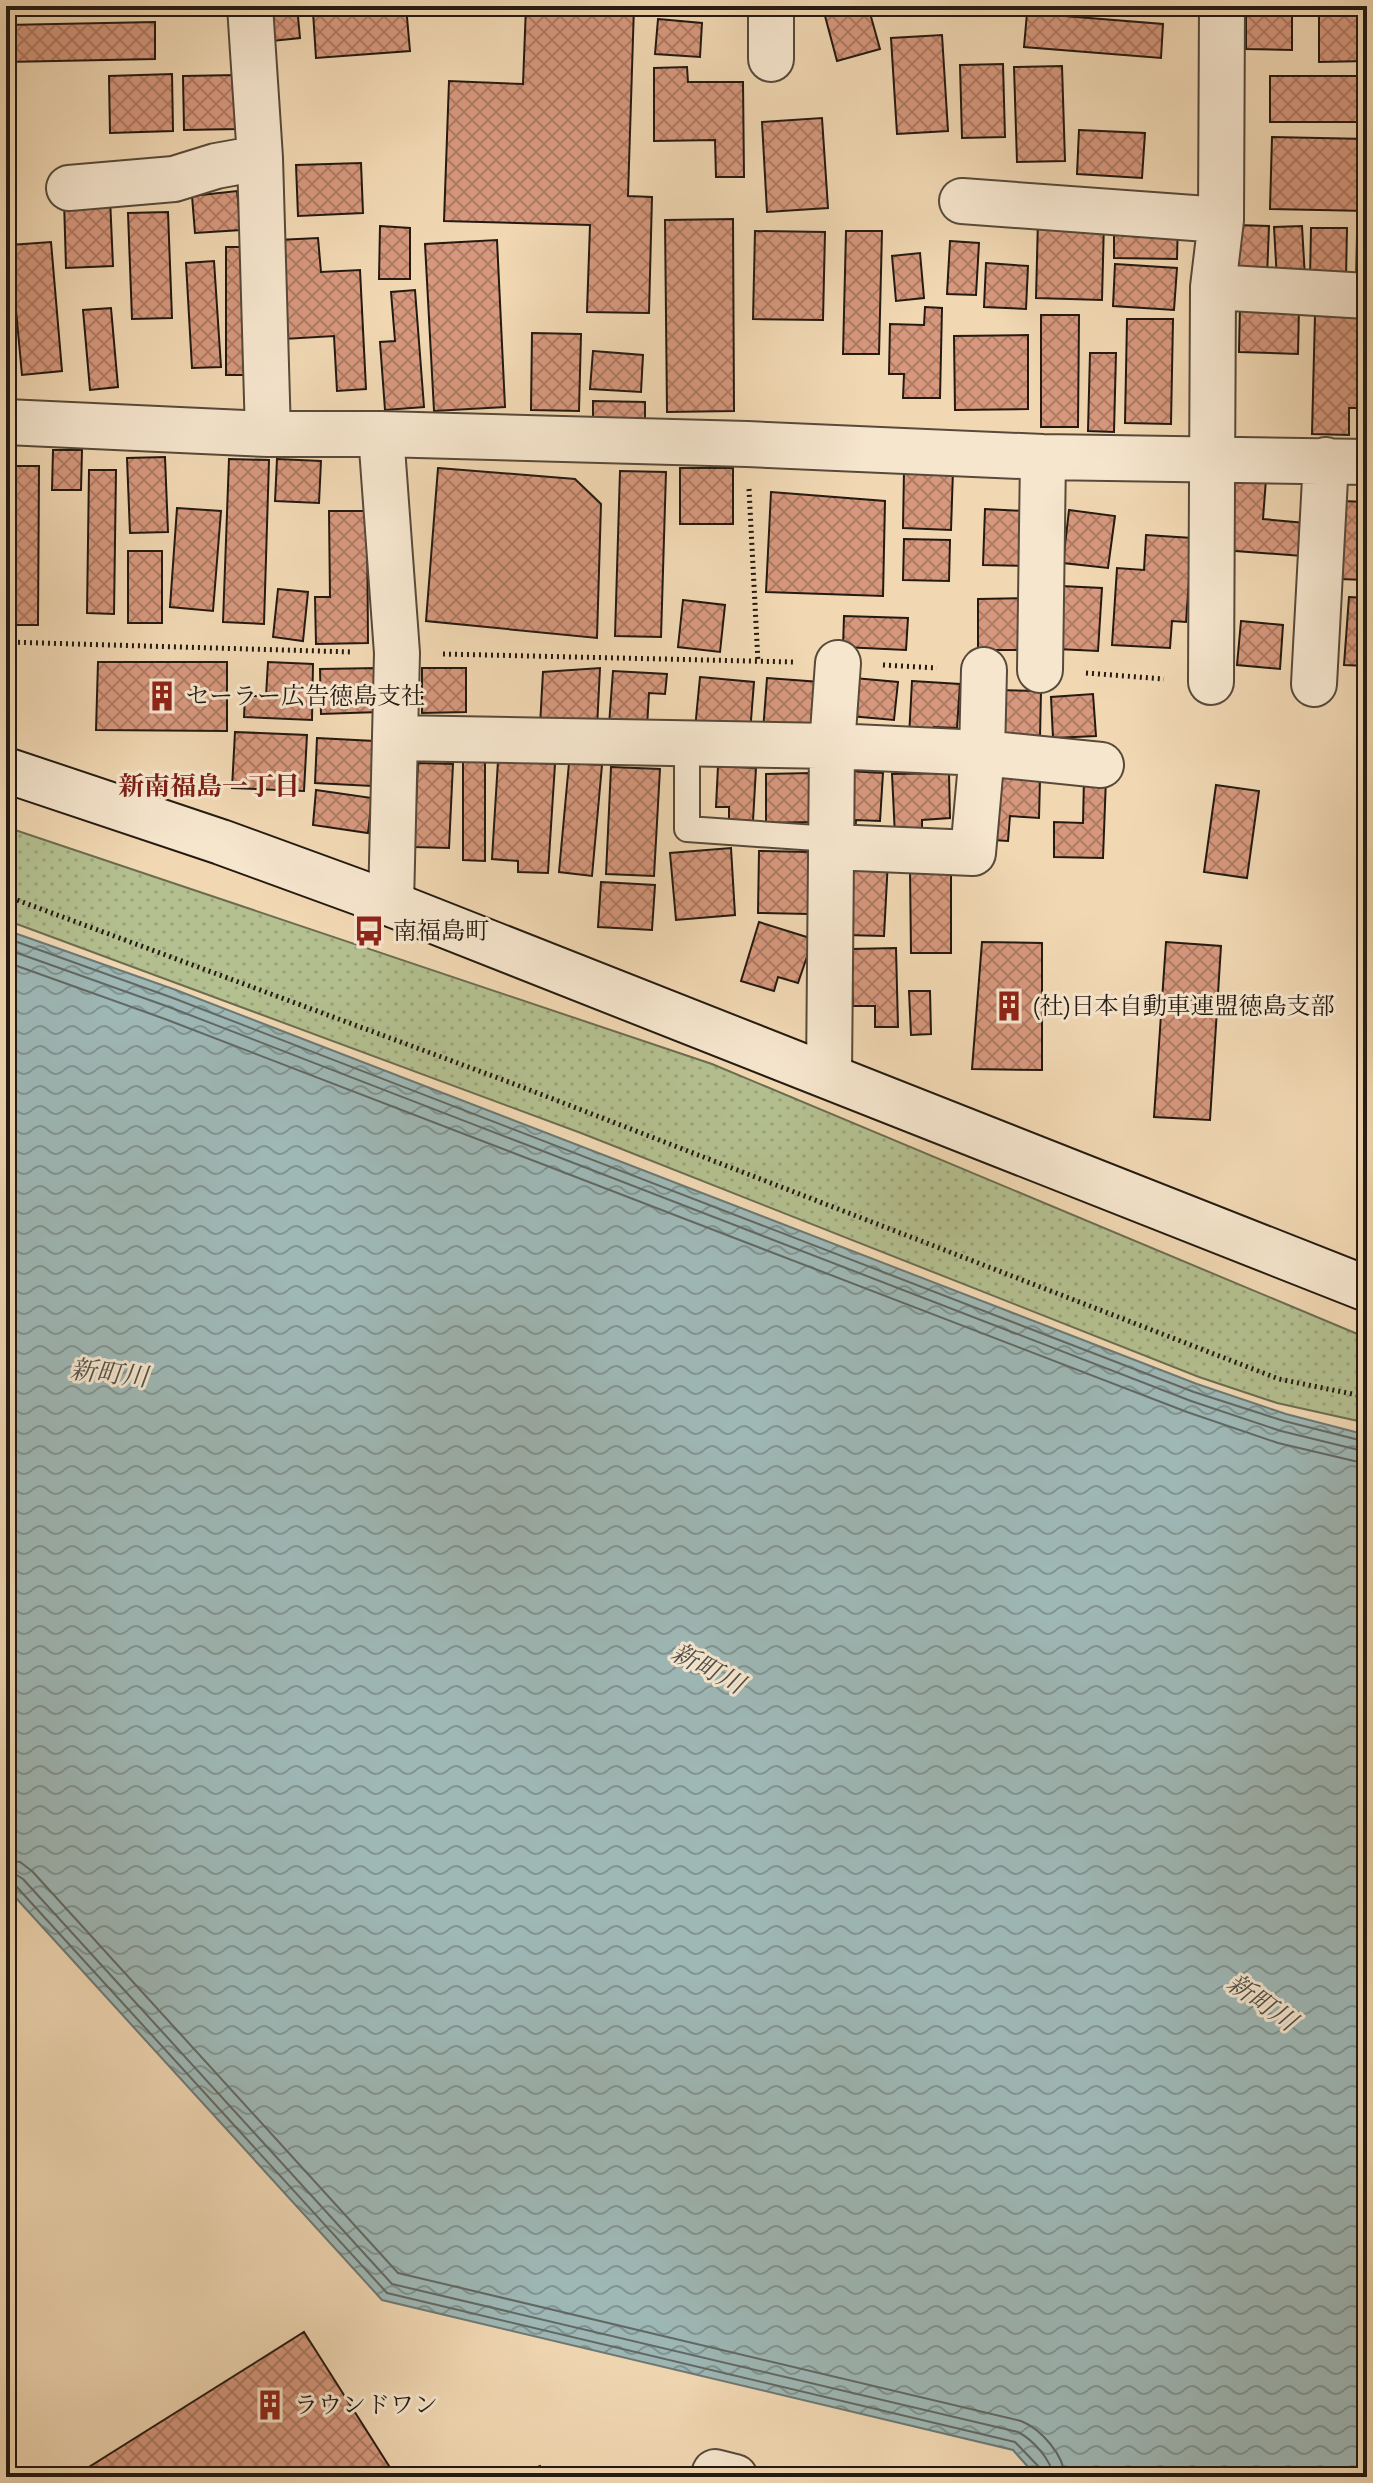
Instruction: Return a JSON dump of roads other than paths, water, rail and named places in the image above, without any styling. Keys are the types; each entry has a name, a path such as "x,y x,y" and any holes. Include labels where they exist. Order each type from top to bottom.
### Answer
{"street":[{"path":"250,6 260,158 268,434"},
{"path":"771,6 771,59"},
{"path":"1211,682 1213,287 1221,220 1222,6"},
{"path":"69,188 174,179 216,166 260,158"},
{"path":"962,201 1221,220"},
{"path":"1213,287 1367,296"},
{"path":"6,422 268,434 747,444 1043,457 1346,461 1314,684"},
{"path":"381,434 397,653 391,904"},
{"path":"1040,670 1043,457"},
{"path":"829,1075 832,746 838,663"},
{"path":"831,843 973,853 982,753 984,670"},
{"path":"395,738 832,746 982,753 1101,765"},
{"path":"6,770 221,842 391,904 1367,1289"},
{"path":"713,2477 715,2472 735,2477"}],"lane":[{"path":"687,743 687,829 831,843"}],"water":[{"name":"新町川","path":"6,930 176,990 1197,1384 1286,1414 1367,1435 1367,2477 1037,2477 1013,2450 382,2300 6,1887"}],"place":[{"name":"セーラー広告徳島支社","path":"162,696"},
{"name":"南福島町","path":"369,931"},
{"name":"(社)日本自動車連盟徳島支部","path":"1009,1006"},
{"name":"ラウンドワン","path":"270,2405"}],"district":[{"name":"新南福島一丁目","path":"209,786"}]}
